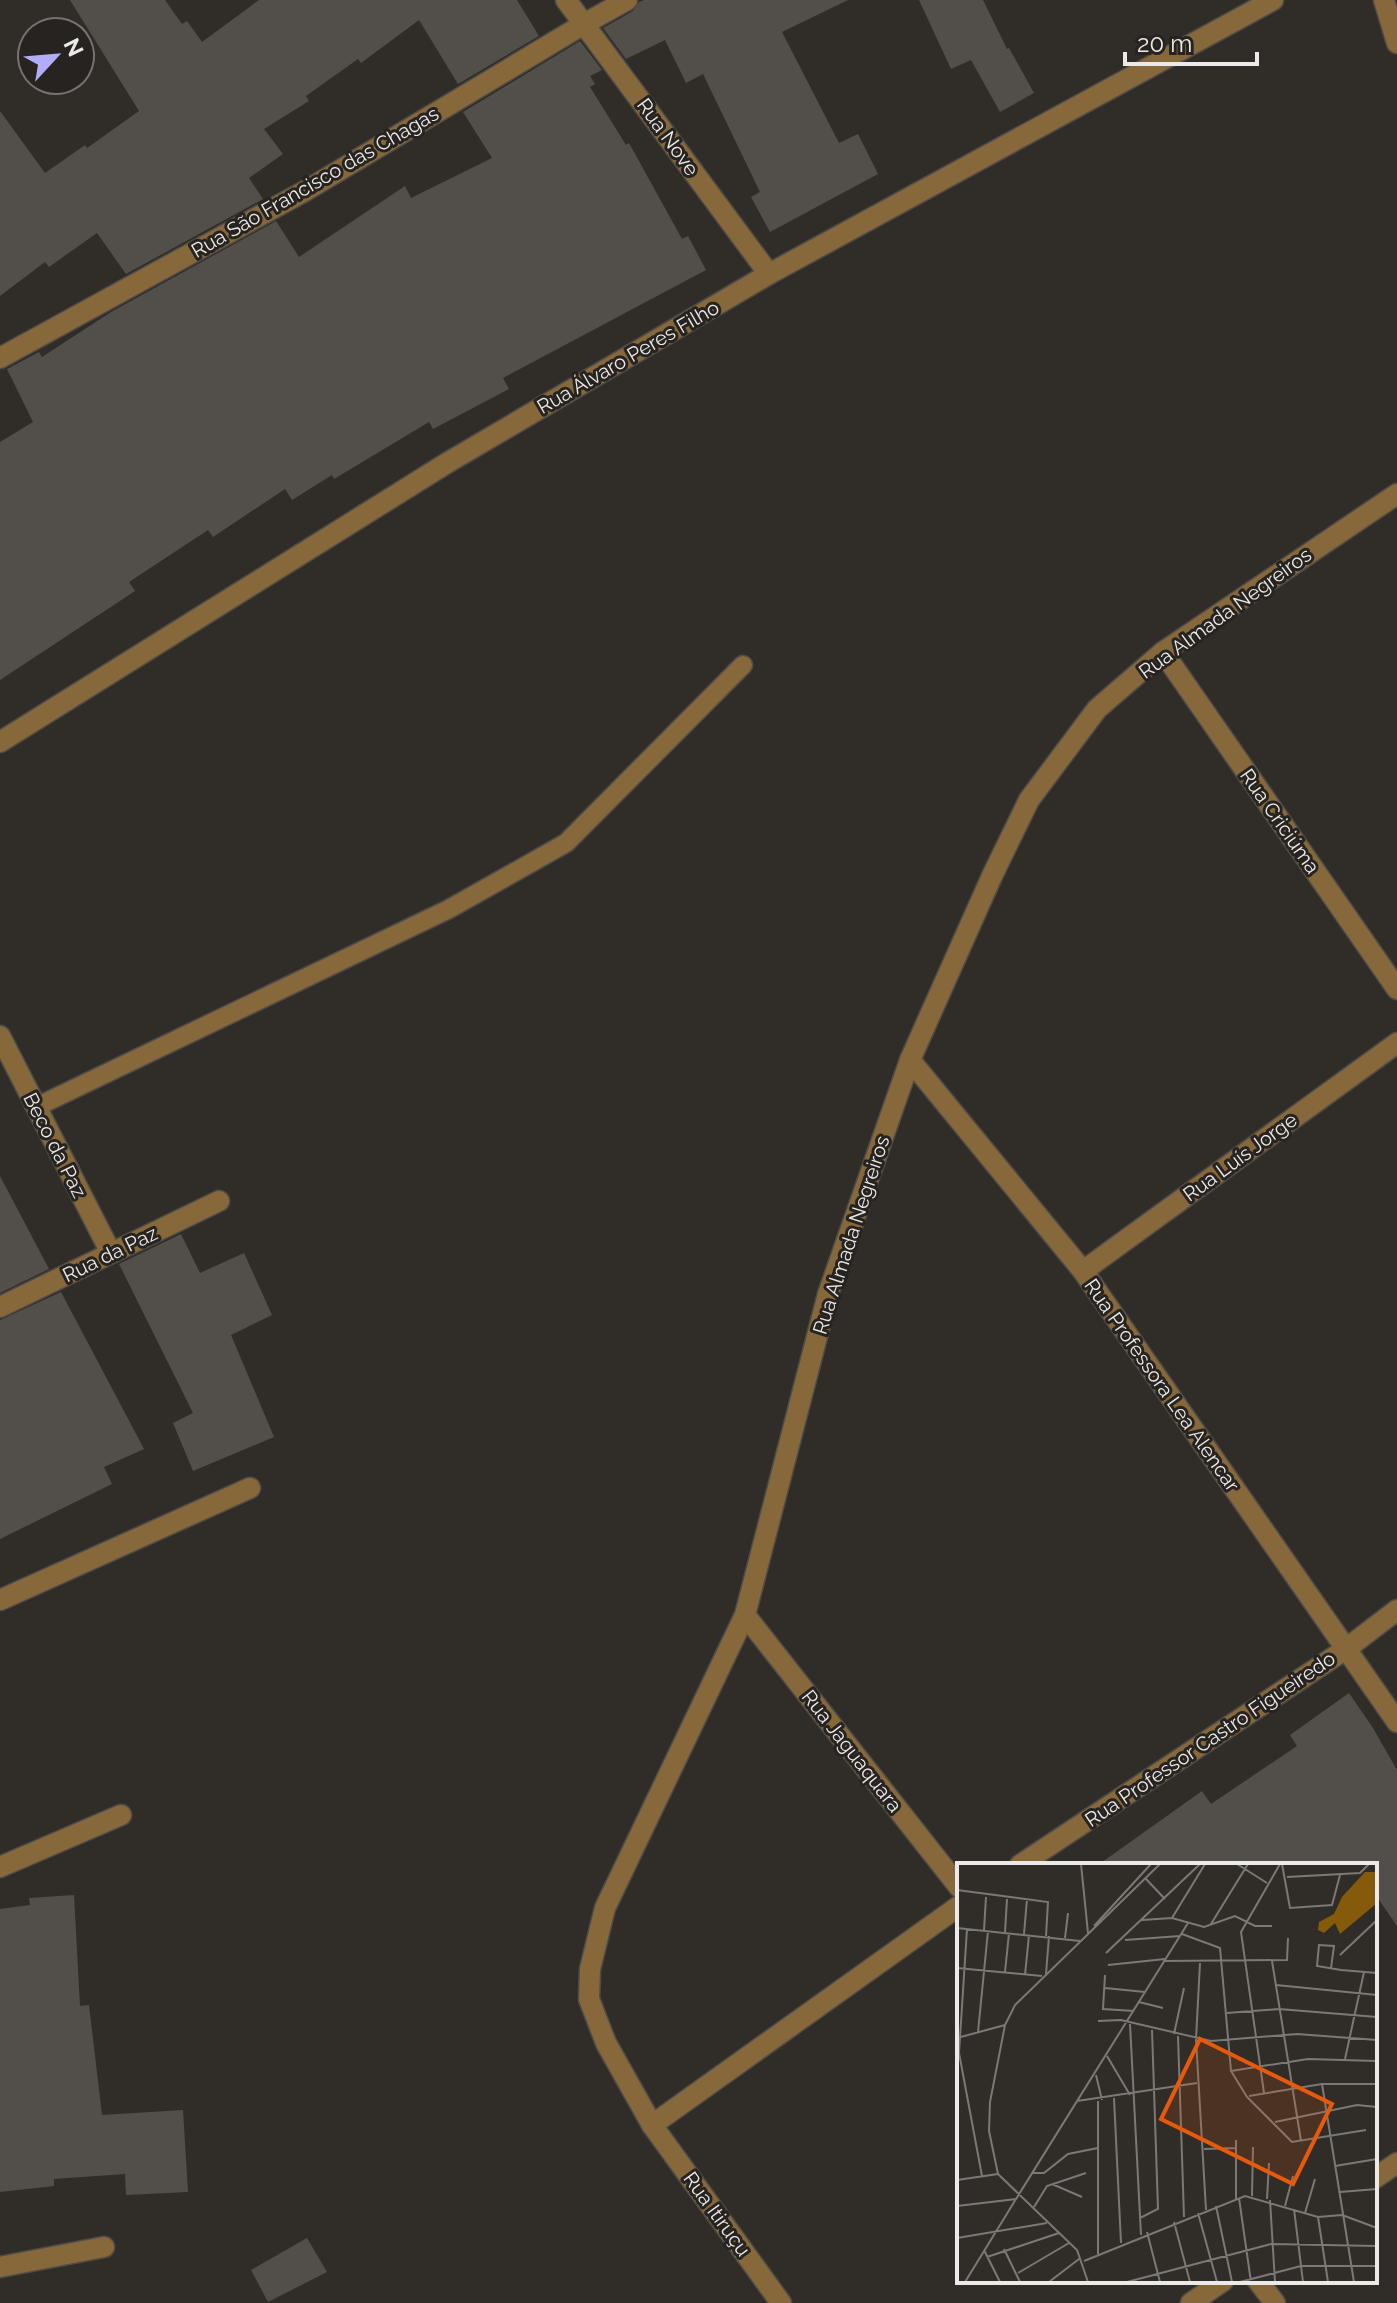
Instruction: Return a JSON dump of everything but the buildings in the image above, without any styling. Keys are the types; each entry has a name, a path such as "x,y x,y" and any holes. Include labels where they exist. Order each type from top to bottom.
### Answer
{"street":[{"name":"Rua Nove","path":"566,0 769,274"},
{"name":"Rua São Francisco das Chagas","path":"0,358 305,191 627,0"},
{"name":"Rua Álvaro Peres Filho","path":"0,742 447,463 769,274 1273,0"},
{"path":"1384,0 1397,43"},
{"name":"Rua Almada Negreiros","path":"652,2125 606,2043 589,1999 590,1969 605,1908 745,1615 828,1294 910,1060 992,876 1029,800 1097,709 1163,652 1397,494"},
{"name":"Rua Criciúma","path":"1163,652 1397,989"},
{"name":"Beco da Paz","path":"0,1036 111,1253"},
{"name":"Rua Luís Jorge","path":"1083,1271 1397,1043"},
{"name":"Rua Professora Lea Alencar","path":"910,1060 1083,1271 1397,1722"},
{"name":"Rua da Paz","path":"0,1307 219,1201"},
{"path":"0,1600 250,1488"},
{"name":"Rua Professor Castro Figueiredo","path":"1023,1863 1346,1649 1397,1610"},
{"name":"Rua Jaguaquara","path":"745,1615 957,1884"},
{"path":"0,1867 121,1815"},
{"path":"652,2125 957,1907"},
{"name":"Rua Itiruçu","path":"652,2125 781,2303"},
{"path":"1377,2177 1397,2163"},
{"path":"0,2267 104,2247"},
{"path":"1191,2303 1220,2283"},
{"path":"1260,2283 1275,2303"}],"lane":[{"path":"36,1107 449,909 566,843 743,665"}]}
